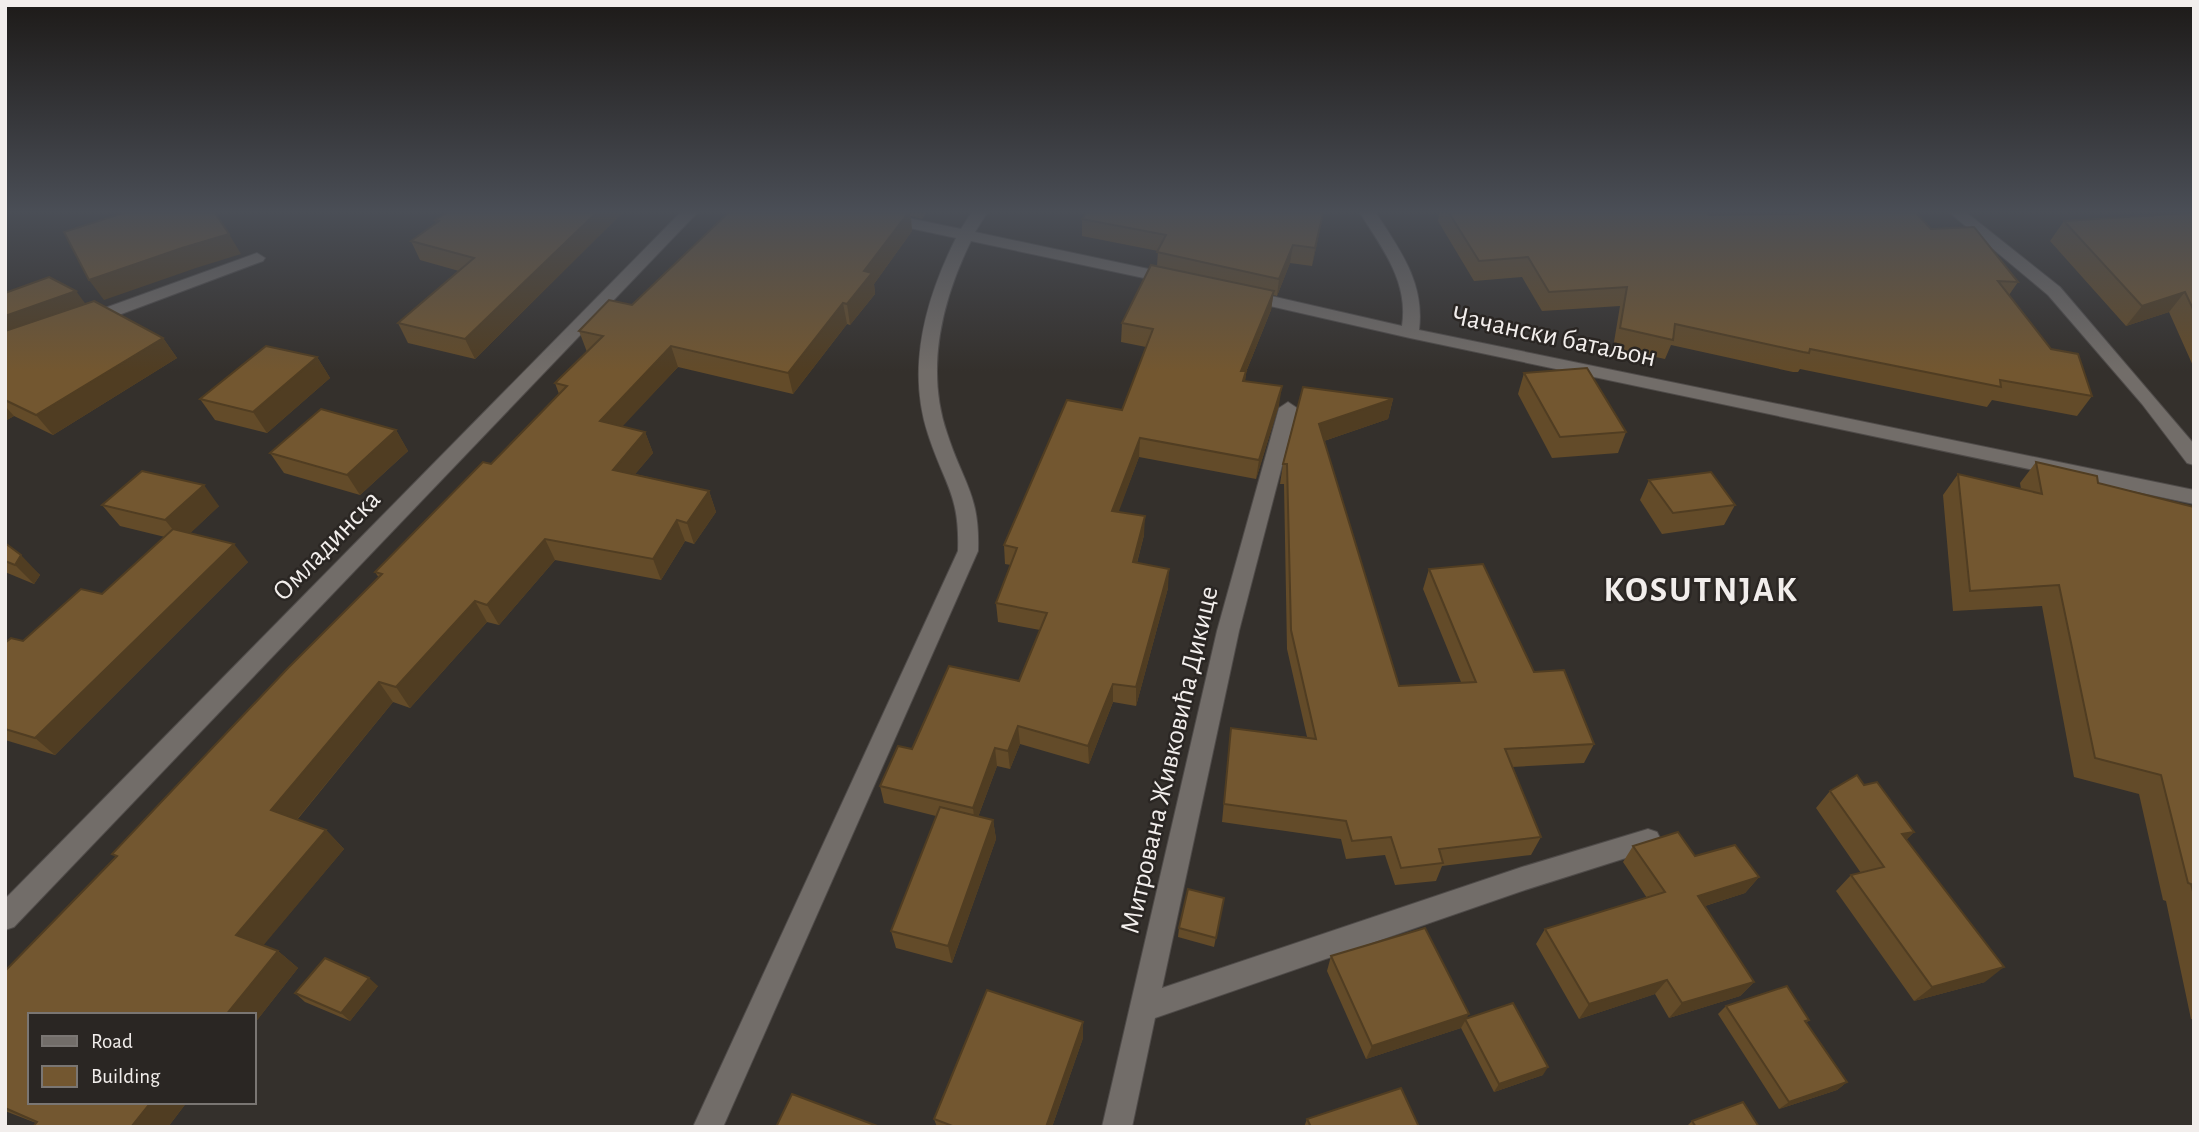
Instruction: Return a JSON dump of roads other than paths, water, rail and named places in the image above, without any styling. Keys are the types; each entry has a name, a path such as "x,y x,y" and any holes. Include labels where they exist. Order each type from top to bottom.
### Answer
{"street":[{"path":"68,327 236,266"},
{"name":"Омладинска","path":"5,918 638,266"},
{"path":"708,1127 968,551 970,517 937,432 928,396 934,322 942,285 950,266"},
{"path":"1112,266 1194,284"},
{"path":"1398,266 1412,290 1415,312 1410,333"},
{"path":"2023,266 2054,291 2149,400 2194,458"},
{"name":"Чачански батаљон","path":"1221,290 1410,333 2194,497"},
{"name":"Митрована Живковића Дикице","path":"1117,1127 1228,631 1288,408"},
{"path":"1144,1008 1522,879 1647,840"}],"district":[{"name":"KOSUTNJAK","path":"1701,590"}]}
